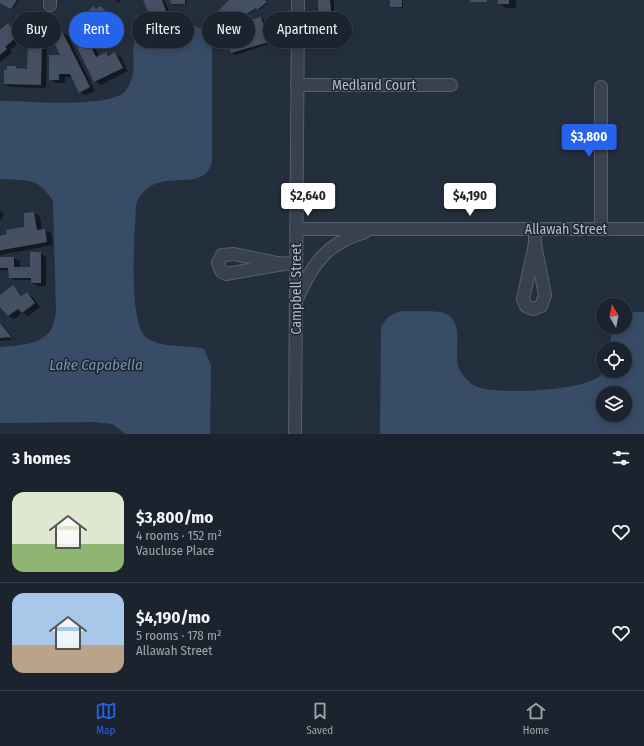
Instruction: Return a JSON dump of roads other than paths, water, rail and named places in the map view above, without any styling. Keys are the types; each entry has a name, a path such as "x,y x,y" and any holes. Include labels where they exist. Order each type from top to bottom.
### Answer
{"street":[{"name":"Campbell Street","path":"295,434 296,302 290,264 296,229 298,0"},
{"name":"Medland Court","path":"297,85 451,85"},
{"path":"601,87 601,228"},
{"name":"Allawah Street","path":"296,229 644,228"},
{"path":"296,302 309,272 323,255 348,238 376,229"},
{"path":"535,229 535,244"}],"water":[{"name":"Lake Capabella","path":"194,26 202,30 202,48 212,48 212,160 208,171 200,177 190,180 165,181 154,184 144,192 136,205 134,255 134,296 141,329 147,338 160,344 204,349 211,365 210,434 126,434 112,424 94,422 0,423 0,347 29,344 42,338 48,334 52,328 56,312 53,201 42,187 31,181 0,179 0,101 63,103 97,101 123,94 132,77 134,68 133,48 194,48"},
{"path":"404,311 444,313 450,317 457,329 458,366 466,379 473,385 483,388 519,391 563,388 583,384 597,378 632,378 632,342 611,342 611,334 632,334 632,312 644,312 644,434 380,434 381,327 385,320 393,314"}]}
